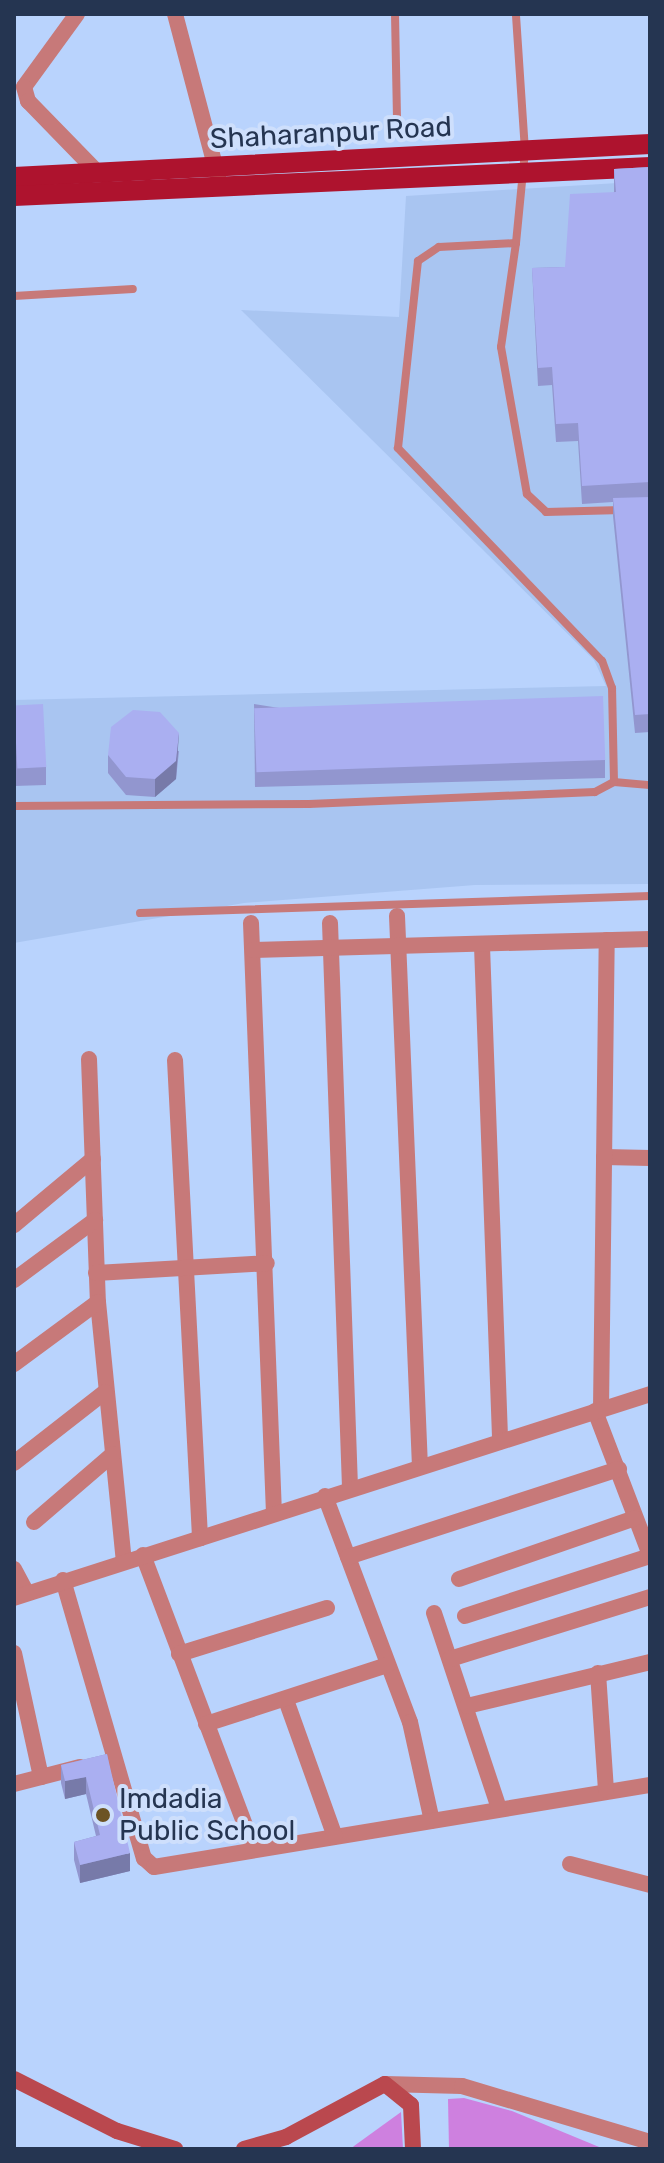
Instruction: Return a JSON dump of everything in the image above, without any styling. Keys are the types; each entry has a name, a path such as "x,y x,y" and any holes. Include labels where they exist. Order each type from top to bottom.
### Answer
{"main road":[{"name":"Shaharanpur Road","path":"14,196 218,176 650,144"},
{"name":"Shaharanpur Road","path":"14,177 98,173 218,176 522,173 650,167"}],"street":[{"path":"77,14 24,81 24,92 98,173"},
{"path":"175,14 218,176"},
{"path":"397,916 420,1466"},
{"path":"251,923 267,1263 274,1513"},
{"path":"330,923 350,1487"},
{"path":"253,950 399,949 650,939"},
{"path":"465,1616 650,1555 598,1410 607,940"},
{"path":"482,946 500,1442"},
{"path":"89,1059 98,1302 124,1561"},
{"path":"175,1060 200,1538"},
{"path":"604,1157 650,1158"},
{"path":"14,1225 93,1159"},
{"path":"14,1280 95,1220"},
{"path":"96,1273 267,1263"},
{"path":"17,1357 98,1302"},
{"path":"14,1463 105,1392"},
{"path":"14,1569 20,1595 350,1487 650,1394"},
{"path":"34,1522 113,1454"},
{"path":"348,1557 619,1469"},
{"path":"325,1496 416,1740 432,1821"},
{"path":"459,1579 635,1518"},
{"path":"143,1555 254,1848"},
{"path":"63,1580 147,1864 335,1837 650,1785"},
{"path":"450,1659 650,1597"},
{"path":"179,1654 327,1608"},
{"path":"434,1613 499,1808"},
{"path":"14,1653 41,1777"},
{"path":"467,1706 650,1662"},
{"path":"206,1724 388,1665"},
{"path":"598,1673 606,1790"},
{"path":"286,1700 335,1837"},
{"path":"14,1784 117,1758"},
{"path":"570,1864 650,1885"},
{"path":"14,2079 117,2131 175,2149"},
{"path":"385,2084 411,2105 413,2149"},
{"path":"244,2149 286,2137 385,2084 462,2086 650,2142"}],"lane":[{"path":"395,14 397,123"},
{"path":"516,14 525,151 501,347 527,494 546,512 636,509"},
{"path":"516,243 439,247 418,261 398,448 602,661 612,688 614,782"},
{"path":"14,296 133,289"},
{"path":"14,806 325,803 595,792 614,782 650,785"},
{"path":"140,913 650,896"}],"shaded area":[{"path":"650,181 650,884 475,885 244,903 14,943 14,700 606,686 594,660 241,310 399,317 406,196"},
{"path":"464,2098 512,2111 604,2149 449,2149 448,2099"},
{"path":"401,2112 403,2149 351,2149 354,2146"}],"building":[{"path":"650,167 650,482 582,486 578,423 556,424 552,367 538,368 532,268 565,267 570,194 616,192 614,169"},
{"path":"650,497 650,714 635,715 613,498"},
{"path":"603,696 605,760 256,772 254,708"},
{"path":"43,704 46,767 17,768 14,706"},
{"path":"133,710 160,712 179,733 176,761 155,779 126,777 108,755 111,727"},
{"path":"107,1754 130,1853 80,1865 74,1842 100,1835 86,1777 65,1781 61,1765"}],"place":[{"name":"Imdadia Public School","path":"103,1815"}]}
